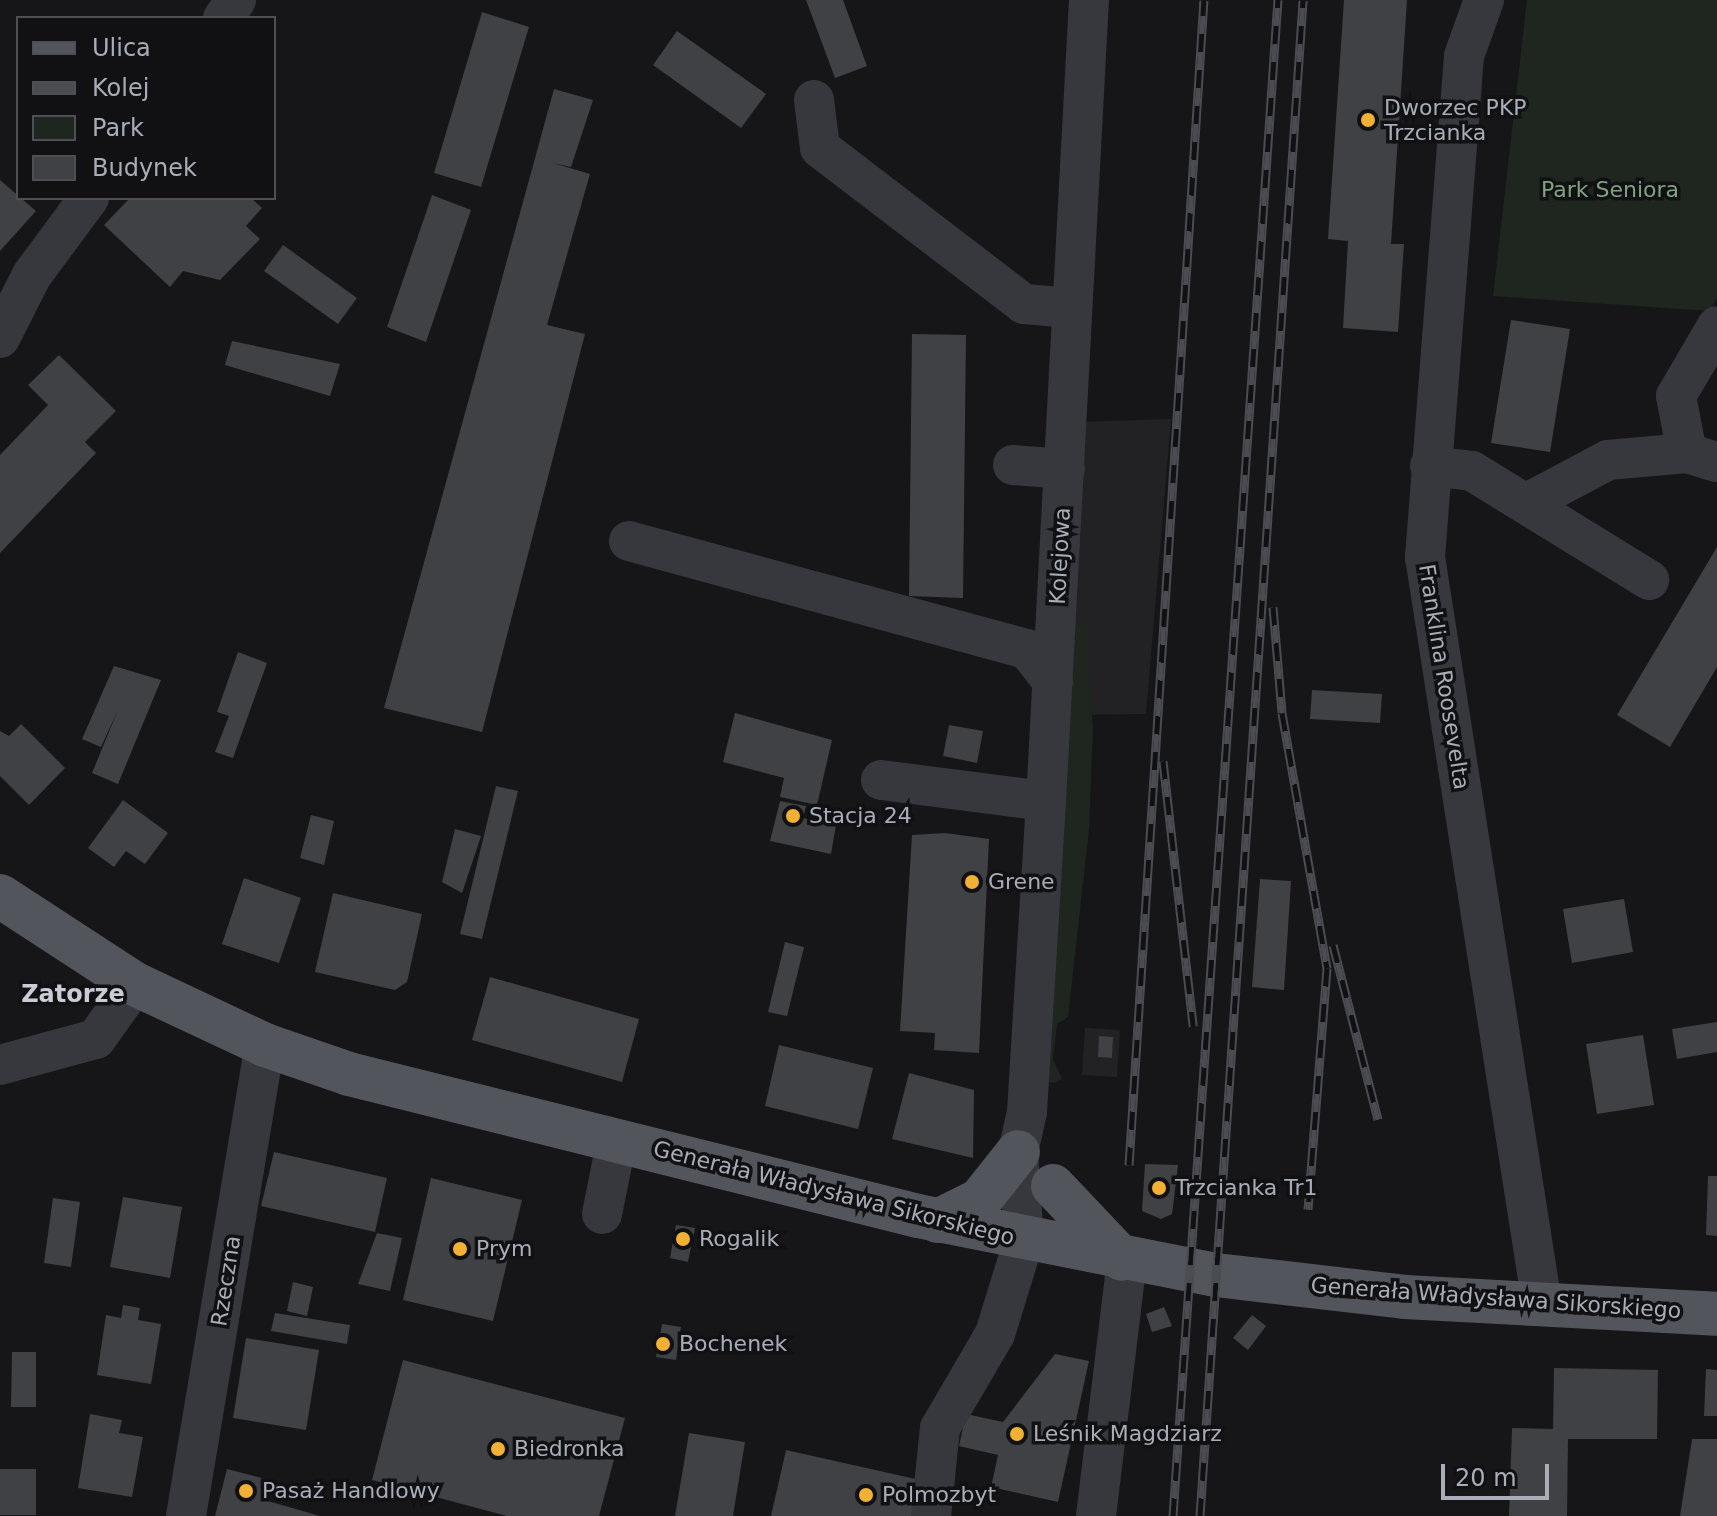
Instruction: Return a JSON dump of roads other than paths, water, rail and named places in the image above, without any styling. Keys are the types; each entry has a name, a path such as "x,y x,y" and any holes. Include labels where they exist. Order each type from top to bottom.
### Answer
{"main road":[{"name":"Generała Władysława Sikorskiego","path":"0,896 135,984 265,1045 349,1074 938,1221 1124,1259 1405,1297 1717,1314"},
{"path":"938,1221 980,1200 1028,1133"},
{"path":"1053,1186 1124,1259"}],"street":[{"name":"Kolejowa","path":"1042,1244 1028,1133 1089,0"},
{"name":"Franklina Roosevelta","path":"1484,0 1464,56 1425,557 1542,1304"},
{"path":"814,100 820,148 1024,304 1072,308"},
{"path":"0,338 32,275 88,200"},
{"path":"1529,502 1608,460 1702,458 1676,396 1717,326"},
{"path":"1013,465 1065,469"},
{"path":"1430,466 1472,471 1529,502 1649,580"},
{"path":"629,541 1027,649 1053,682"},
{"path":"881,780 1046,801"},
{"path":"0,1065 96,1039 135,984"},
{"name":"Rzeczna","path":"186,1516 265,1045"},
{"name":"Kolejowa","path":"1028,1133 1053,1186 1042,1244"},
{"path":"602,1214 617,1139"},
{"path":"931,1516 940,1428 995,1334 1042,1244"},
{"path":"1096,1516 1124,1259"}],"railway":[{"path":"1129,1165 1204,0"},
{"path":"1173,1516 1278,0"},
{"path":"1200,1516 1303,0"},
{"path":"1273,607 1282,713 1327,968 1308,1209"},
{"path":"1163,761 1193,1026"},
{"path":"1333,945 1378,1119"}],"place":[{"name":"Dworzec PKP Trzcianka","path":"1368,120"},
{"name":"Stacja 24","path":"793,816"},
{"name":"Grene","path":"972,882"},
{"name":"Trzcianka Tr1","path":"1159,1188"},
{"name":"Rogalik","path":"683,1239"},
{"name":"Prym","path":"460,1249"},
{"name":"Bochenek","path":"663,1344"},
{"name":"Leśnik Magdziarz","path":"1017,1434"},
{"name":"Biedronka","path":"498,1449"},
{"name":"Pasaż Handlowy","path":"246,1491"},
{"name":"Polmozbyt","path":"866,1495"}],"district":[{"name":"Zatorze","path":"73,995"}],"park label":[{"name":"Park Seniora","path":"1610,190"}]}
